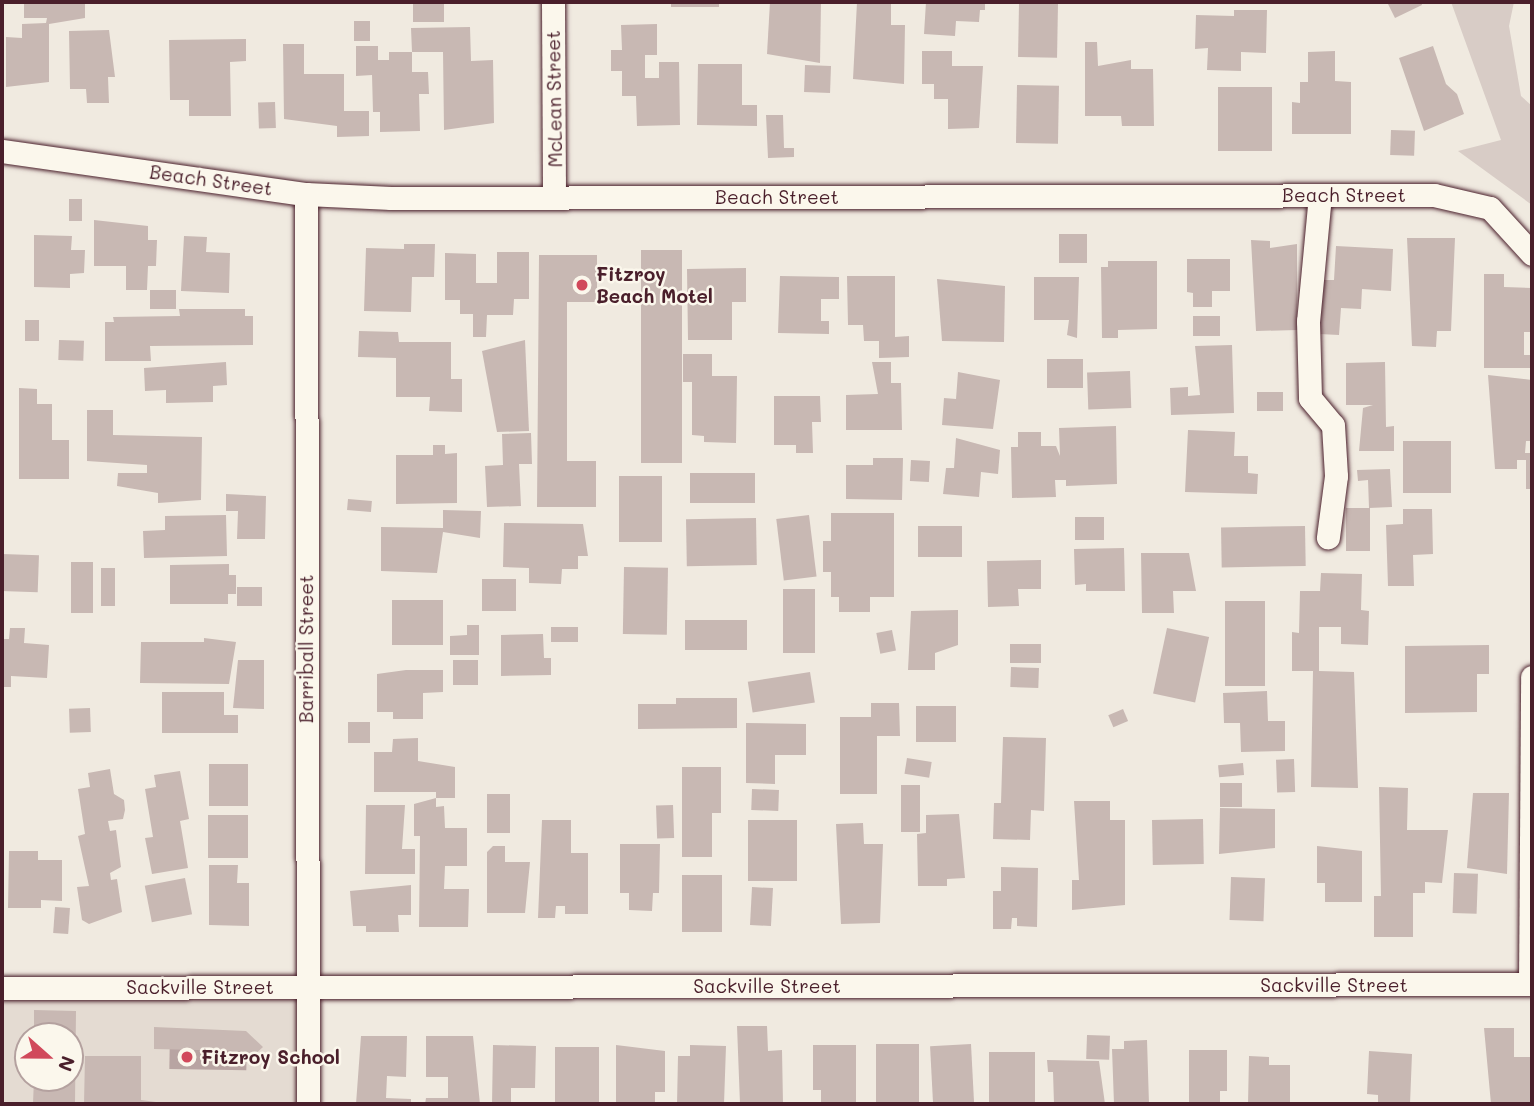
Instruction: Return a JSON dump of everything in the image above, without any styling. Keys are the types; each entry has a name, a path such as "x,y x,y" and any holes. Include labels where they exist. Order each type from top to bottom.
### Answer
{"street":[{"name":"McLean Street","path":"553,2 554,197"},
{"name":"Beach Street","path":"2,151 306,194 554,197 1320,195 1461,198 1507,221 1532,254"},
{"name":"Barriball Street","path":"306,194 308,1104"},
{"path":"1320,195 1310,398 1333,425 1336,476 1328,537"},
{"path":"1531,984 1532,677"},
{"name":"Sackville Street","path":"2,988 1531,984"}],"shaded area":[{"path":"1451,2 1514,2 1509,26 1521,96 1532,106 1532,205 1458,151 1501,140"},
{"name":"Fitzroy School","path":"2,992 306,993 304,1104 2,1104"},
{"path":"170,1031 247,1032 246,1070 169,1069"}],"building":[{"path":"24,2 85,2 85,18 49,24 49,82 6,87 6,37 22,38 22,24 46,23 47,18 24,18"},
{"path":"413,2 444,2 444,22 413,22"},
{"path":"671,2 719,2 719,7 671,7"},
{"path":"770,2 821,2 820,63 767,54"},
{"path":"857,2 891,2 891,25 905,25 904,84 853,79"},
{"path":"926,2 985,2 985,10 980,10 979,22 956,21 955,36 924,34"},
{"path":"1387,2 1421,2 1422,5 1395,18"},
{"path":"1019,3 1058,4 1057,58 1018,57"},
{"path":"1234,10 1267,10 1266,53 1241,52 1241,71 1207,70 1208,48 1195,49 1196,15 1234,16"},
{"path":"354,21 370,21 370,41 354,41"},
{"path":"657,24 657,55 645,55 645,78 659,78 659,62 679,62 680,125 637,126 636,96 622,96 622,71 611,71 611,50 622,50 621,25"},
{"path":"470,27 471,61 493,60 494,123 444,130 443,52 412,52 411,28"},
{"path":"109,30 115,77 108,77 109,103 87,103 86,89 70,89 69,31"},
{"path":"246,39 246,61 230,62 231,116 189,116 189,100 170,100 169,40"},
{"path":"1085,42 1097,42 1098,66 1131,60 1131,69 1153,69 1154,126 1122,126 1121,116 1085,116"},
{"path":"283,44 304,44 304,74 344,74 344,111 369,111 369,136 337,137 337,126 284,119"},
{"path":"356,46 378,46 378,60 389,60 389,52 412,52 412,72 428,72 429,94 419,94 420,131 380,132 380,112 373,112 372,75 356,76"},
{"path":"1433,46 1446,84 1457,94 1464,114 1424,131 1399,58"},
{"path":"922,51 952,51 952,66 983,66 979,128 948,129 948,99 934,99 934,84 922,84"},
{"path":"1335,51 1335,81 1351,82 1351,134 1292,134 1292,102 1300,103 1300,82 1308,82 1308,52"},
{"path":"698,64 742,64 742,105 757,105 757,126 697,125"},
{"path":"805,65 831,66 830,93 804,92"},
{"path":"1017,85 1059,86 1058,144 1016,143"},
{"path":"1218,87 1272,87 1272,151 1218,151"},
{"path":"275,102 276,128 259,129 258,103"},
{"path":"766,115 783,115 784,148 794,148 794,157 768,158"},
{"path":"1391,130 1415,131 1414,156 1390,155"},
{"path":"69,199 82,199 82,221 69,221"},
{"path":"94,220 148,226 148,240 157,240 156,266 148,266 147,290 126,290 126,266 94,266"},
{"path":"1059,234 1087,234 1087,263 1059,263"},
{"path":"34,235 72,236 71,250 85,250 84,273 70,274 70,288 34,287"},
{"path":"184,236 207,237 206,252 230,253 229,293 181,291"},
{"path":"1407,238 1455,238 1451,331 1437,331 1436,347 1412,346"},
{"path":"1251,240 1270,241 1270,248 1297,244 1297,330 1256,331"},
{"path":"404,244 435,244 434,277 412,277 411,312 364,311 366,248 404,249"},
{"path":"1336,246 1393,249 1391,291 1362,289 1361,309 1341,308 1339,335 1319,334 1322,280 1334,280"},
{"path":"641,250 682,250 682,463 641,463"},
{"path":"497,252 529,252 529,299 514,299 513,315 487,315 486,337 473,337 473,314 460,314 460,300 445,300 445,253 476,254 476,283 497,283"},
{"path":"539,255 597,255 597,302 567,302 567,461 596,461 596,507 537,507"},
{"path":"1187,259 1230,259 1230,291 1212,291 1212,307 1193,307 1193,293 1187,292"},
{"path":"1108,261 1157,261 1157,329 1118,330 1118,338 1102,338 1101,267 1108,267"},
{"path":"746,268 746,302 732,302 732,340 688,340 687,269"},
{"path":"1484,274 1504,274 1504,287 1532,288 1532,332 1524,332 1524,355 1531,355 1531,368 1484,368"},
{"path":"780,276 839,277 839,299 821,299 821,321 829,321 829,334 778,333"},
{"path":"847,276 895,276 895,337 909,336 909,357 879,358 879,341 864,341 863,325 848,325"},
{"path":"1034,277 1079,277 1077,338 1067,335 1069,320 1034,320"},
{"path":"937,279 1005,286 1004,342 942,341"},
{"path":"150,290 176,290 176,309 150,309"},
{"path":"179,309 245,309 245,316 253,316 253,345 150,346 151,361 105,361 105,322 114,322 113,317 180,316"},
{"path":"1193,316 1220,316 1220,336 1193,336"},
{"path":"25,320 39,320 39,341 25,341"},
{"path":"359,331 398,332 399,342 451,342 451,379 462,379 462,412 429,411 430,397 396,397 396,358 358,357"},
{"path":"59,340 84,341 83,361 58,360"},
{"path":"525,340 529,431 497,432 482,351"},
{"path":"1232,345 1234,413 1171,415 1170,388 1188,387 1188,396 1200,395 1195,346"},
{"path":"683,354 712,354 712,376 737,376 736,443 704,442 704,436 692,435 692,382 683,382"},
{"path":"1047,359 1083,359 1083,388 1047,388"},
{"path":"226,362 227,385 213,386 213,402 166,403 166,390 145,391 144,368"},
{"path":"872,362 891,362 891,383 901,383 902,430 846,430 846,395 878,394"},
{"path":"1385,362 1386,427 1394,426 1394,451 1359,451 1363,408 1373,405 1346,405 1346,363"},
{"path":"1130,371 1131,408 1088,409 1087,373"},
{"path":"958,372 1000,380 993,429 942,425 944,398 956,399"},
{"path":"1488,375 1532,380 1532,441 1526,441 1525,453 1532,453 1532,489 1526,489 1526,460 1517,460 1517,469 1495,469"},
{"path":"19,388 37,389 37,404 52,404 52,440 69,440 69,479 19,479"},
{"path":"1257,392 1283,392 1283,411 1257,411"},
{"path":"774,396 820,396 821,422 812,422 813,453 796,453 796,445 774,445"},
{"path":"87,410 113,410 113,435 202,437 201,500 158,503 158,493 117,486 118,473 147,473 147,465 87,461"},
{"path":"1116,426 1117,484 1066,486 1066,480 1055,480 1056,497 1012,498 1011,447 1018,447 1018,432 1041,432 1041,446 1056,446 1060,456 1059,428"},
{"path":"1188,430 1235,432 1234,456 1248,456 1248,473 1258,474 1257,494 1185,492"},
{"path":"531,433 532,464 519,464 521,506 487,507 485,466 503,465 502,434"},
{"path":"956,438 1000,450 998,474 981,472 979,497 943,494 946,468 954,468"},
{"path":"1403,441 1451,441 1451,493 1403,493"},
{"path":"433,445 445,445 445,454 457,453 457,503 396,504 396,455 433,455"},
{"path":"873,458 903,458 902,500 846,499 846,465 873,465"},
{"path":"911,460 930,461 929,482 910,481"},
{"path":"1390,469 1392,507 1369,508 1368,480 1358,481 1357,470"},
{"path":"690,473 755,473 755,503 690,503"},
{"path":"619,476 662,476 662,542 619,542"},
{"path":"226,494 266,496 265,539 237,539 238,511 226,511"},
{"path":"348,499 372,501 371,512 347,510"},
{"path":"1346,508 1370,508 1370,551 1346,551"},
{"path":"1403,509 1432,509 1433,554 1413,555 1414,586 1388,586 1386,525 1403,524"},
{"path":"443,510 481,511 480,538 443,532 437,573 381,571 381,527 443,528"},
{"path":"831,513 894,513 894,597 870,597 870,612 839,612 839,597 831,597 831,572 823,572 823,541 831,541"},
{"path":"226,515 227,556 144,558 143,531 165,530 165,516"},
{"path":"809,515 817,577 784,581 776,519"},
{"path":"1075,517 1104,517 1104,540 1075,540"},
{"path":"756,518 757,565 687,566 686,519"},
{"path":"504,523 583,524 588,556 578,556 578,569 562,569 561,584 529,583 529,568 503,567"},
{"path":"918,526 962,526 962,557 918,557"},
{"path":"1305,526 1306,566 1222,567 1221,527"},
{"path":"1124,548 1125,591 1086,591 1086,584 1075,585 1074,549"},
{"path":"1141,553 1189,553 1196,591 1173,591 1174,613 1142,613"},
{"path":"2,554 39,555 38,592 2,591"},
{"path":"1041,560 1041,589 1018,589 1019,606 988,607 987,561"},
{"path":"71,562 93,562 93,613 71,613"},
{"path":"229,564 229,575 236,575 236,594 228,594 228,604 170,604 170,565"},
{"path":"624,567 668,568 667,635 623,634"},
{"path":"101,568 115,568 115,606 101,606"},
{"path":"1321,573 1362,574 1361,610 1369,611 1368,645 1341,644 1341,627 1319,627 1319,671 1354,672 1358,788 1311,787 1313,671 1292,671 1292,632 1299,633 1300,591 1320,591"},
{"path":"482,579 516,579 516,611 482,611"},
{"path":"237,587 262,587 262,606 237,606"},
{"path":"783,589 815,589 815,653 783,653"},
{"path":"392,600 443,600 443,645 392,645"},
{"path":"1225,601 1265,601 1265,686 1225,686"},
{"path":"958,610 958,645 935,653 935,670 908,670 911,611"},
{"path":"685,620 747,620 747,650 685,650"},
{"path":"467,625 479,625 479,655 450,655 450,636 467,635"},
{"path":"551,627 578,627 578,642 551,642"},
{"path":"10,628 25,628 24,643 49,645 47,678 11,676 11,687 2,687 2,639 9,639"},
{"path":"1167,628 1209,637 1195,702 1153,694"},
{"path":"892,630 896,651 880,654 876,633"},
{"path":"543,634 544,658 551,658 551,675 501,676 501,635"},
{"path":"204,638 236,642 229,684 140,683 141,642 204,642"},
{"path":"1010,644 1041,644 1041,663 1010,663"},
{"path":"1489,645 1489,674 1477,674 1477,712 1405,713 1405,646"},
{"path":"238,660 264,660 264,709 233,708"},
{"path":"453,660 478,660 478,685 453,685"},
{"path":"1011,667 1039,668 1038,688 1010,687"},
{"path":"406,670 443,670 443,692 423,693 423,719 393,719 393,712 377,712 377,674"},
{"path":"810,672 815,703 753,712 748,682"},
{"path":"1267,691 1268,721 1285,721 1285,751 1241,752 1240,723 1224,723 1223,693"},
{"path":"162,692 224,692 224,715 238,715 238,733 162,733"},
{"path":"676,698 737,698 737,728 638,729 638,704 676,704"},
{"path":"871,703 899,703 900,736 877,736 877,794 840,794 840,717 871,717"},
{"path":"916,706 956,706 956,742 916,742"},
{"path":"90,708 91,732 70,733 69,709"},
{"path":"1123,709 1128,721 1113,727 1108,715"},
{"path":"348,722 370,722 370,743 348,743"},
{"path":"746,723 806,724 806,755 775,755 775,784 746,783"},
{"path":"1003,737 1046,738 1044,811 1031,810 1030,840 993,839 994,803 1001,803"},
{"path":"418,738 418,761 455,767 455,798 436,798 436,792 374,792 374,752 392,752 393,739"},
{"path":"907,758 932,762 929,778 904,774"},
{"path":"1294,759 1295,792 1277,793 1276,760"},
{"path":"1243,763 1244,775 1219,777 1218,765"},
{"path":"209,764 248,764 248,806 209,806"},
{"path":"682,767 721,767 721,813 712,813 712,857 682,857"},
{"path":"110,769 114,794 124,800 125,810 123,819 108,821 110,831 116,830 121,867 110,873 111,880 117,879 122,912 89,924 82,920 77,887 89,886 78,836 85,834 78,789 90,787 88,773"},
{"path":"180,771 189,819 180,821 188,868 152,874 145,838 153,837 145,789 156,787 154,775"},
{"path":"1220,783 1242,783 1242,807 1220,807"},
{"path":"901,785 920,785 920,832 901,832"},
{"path":"1379,787 1408,788 1407,830 1448,830 1442,883 1425,882 1425,893 1413,893 1413,937 1374,937 1374,896 1381,896"},
{"path":"752,789 779,790 778,811 751,810"},
{"path":"1473,793 1509,793 1507,874 1467,868"},
{"path":"487,794 510,794 510,833 487,833"},
{"path":"436,798 436,807 444,806 445,828 467,828 467,866 445,866 444,889 469,889 468,927 419,927 420,836 414,836 414,804"},
{"path":"1074,801 1110,801 1110,820 1125,820 1125,905 1072,910 1072,880 1079,880"},
{"path":"366,805 405,805 402,849 415,849 415,874 365,874"},
{"path":"673,805 674,838 657,839 656,806"},
{"path":"1220,808 1275,809 1275,848 1219,854"},
{"path":"959,814 965,878 947,879 947,886 918,886 917,834 926,833 926,815"},
{"path":"208,815 248,815 248,858 208,858"},
{"path":"1203,819 1204,864 1153,865 1152,820"},
{"path":"542,820 571,820 571,853 588,853 588,914 565,914 565,906 556,906 555,918 538,918"},
{"path":"748,820 797,820 797,881 748,881"},
{"path":"863,823 864,844 883,844 880,923 841,924 836,824"},
{"path":"620,844 660,844 659,893 653,893 652,911 629,910 629,893 620,893"},
{"path":"493,846 505,846 505,862 530,862 525,913 487,913 487,852"},
{"path":"1317,846 1362,851 1362,902 1325,902 1325,883 1317,883"},
{"path":"9,851 38,851 38,860 62,860 62,901 41,900 41,908 8,908"},
{"path":"209,865 238,865 237,883 249,883 249,926 209,925"},
{"path":"1001,867 1038,868 1037,927 1017,926 1017,918 1012,918 1011,929 993,929 993,891 1001,891"},
{"path":"1454,873 1478,874 1477,914 1453,913"},
{"path":"682,875 722,875 722,932 682,932"},
{"path":"1231,877 1265,878 1263,921 1229,920"},
{"path":"185,878 192,914 152,922 145,886"},
{"path":"411,885 411,915 398,915 399,932 366,932 366,926 353,926 350,891"},
{"path":"752,887 773,888 771,926 750,925"},
{"path":"55,907 70,908 68,934 53,933"},
{"path":"34,1010 76,1011 76,1022 34,1022"},
{"path":"737,1026 767,1026 768,1051 782,1050 783,1104 740,1104"},
{"path":"154,1027 246,1031 263,1047 250,1059 241,1051 154,1049"},
{"path":"1484,1028 1514,1028 1514,1057 1532,1057 1532,1104 1491,1104"},
{"path":"1087,1035 1110,1036 1109,1060 1086,1059"},
{"path":"361,1036 407,1036 406,1077 387,1076 386,1098 411,1099 411,1104 356,1104"},
{"path":"426,1036 473,1036 480,1104 425,1104 426,1098 448,1098 448,1077 426,1077"},
{"path":"1147,1040 1149,1104 1114,1104 1112,1049 1124,1049 1124,1041"},
{"path":"876,1044 919,1044 919,1104 876,1104"},
{"path":"971,1044 974,1104 933,1104 930,1046"},
{"path":"493,1045 536,1046 535,1088 511,1088 511,1104 492,1104"},
{"path":"616,1045 665,1051 665,1092 655,1092 655,1104 616,1104"},
{"path":"690,1045 726,1046 724,1104 677,1104 678,1056 690,1056"},
{"path":"813,1045 856,1045 856,1104 821,1104 821,1090 813,1090"},
{"path":"555,1047 599,1047 599,1104 555,1104"},
{"path":"1189,1050 1227,1050 1227,1091 1220,1091 1220,1104 1189,1104"},
{"path":"1369,1051 1412,1054 1410,1104 1378,1104 1378,1095 1367,1094"},
{"path":"989,1052 1035,1052 1035,1104 989,1104"},
{"path":"85,1056 141,1056 141,1100 171,1104 84,1104"},
{"path":"1249,1056 1269,1057 1269,1065 1290,1065 1290,1104 1248,1104"},
{"path":"1047,1060 1099,1061 1105,1104 1054,1104 1053,1072 1048,1072"},
{"path":"33,1092 75,1092 75,1104 33,1104"}],"place":[{"name":"Fitzroy Beach Motel","path":"582,285"},
{"name":"Fitzroy School","path":"187,1057"}]}
